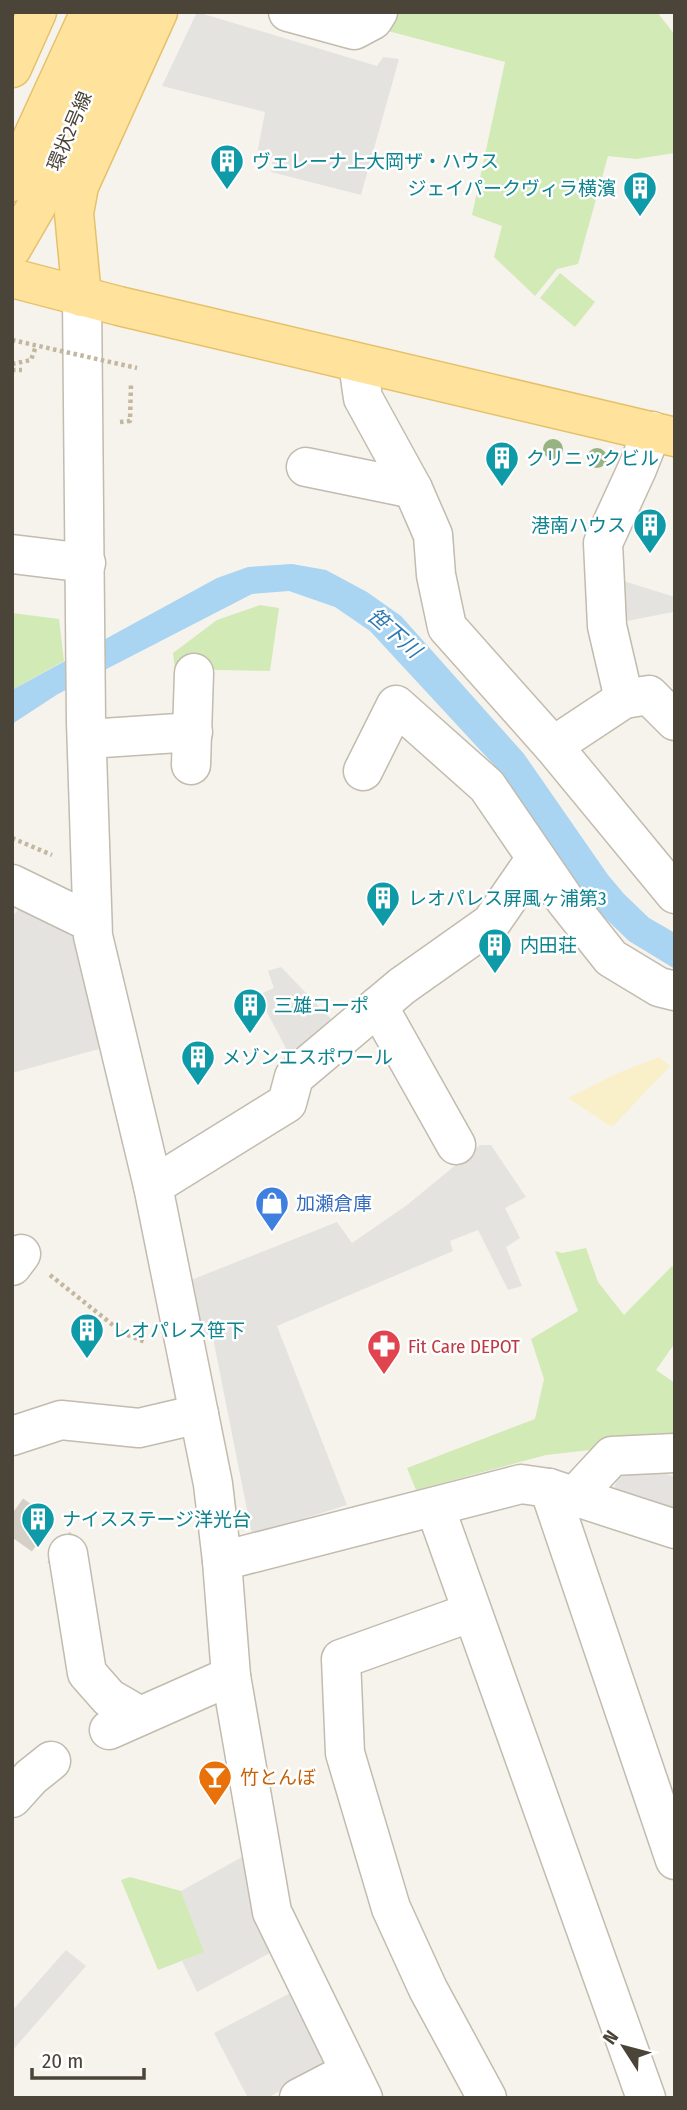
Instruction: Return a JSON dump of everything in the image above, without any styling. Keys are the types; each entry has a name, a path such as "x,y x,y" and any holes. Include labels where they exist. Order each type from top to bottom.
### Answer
{"main road":[{"path":"12,68 37,12"},
{"name":"環状2号線","path":"12,182 90,12"},
{"name":"環状2号線","path":"12,248 37,205 120,12"},
{"path":"82,297 74,213 79,186 158,12"},
{"path":"12,278 82,297 663,434"}],"street":[{"path":"288,12 354,30 373,20 378,12"},
{"path":"82,297 87,731 93,936 153,1186 213,1484 232,1676 272,1912 356,2085 299,2098"},
{"path":"358,363 363,398 414,489 433,536 436,575 447,627 553,746 675,894"},
{"path":"624,699 607,626 603,543 663,434"},
{"path":"306,467 414,489"},
{"path":"12,554 86,563"},
{"path":"87,731 192,749 194,673"},
{"path":"553,746 624,699 649,695 675,721"},
{"path":"363,771 396,705 487,786 565,900 611,958 659,987 675,991"},
{"path":"153,1186 287,1103 295,1077 402,986 491,923 536,858"},
{"path":"12,884 92,923"},
{"path":"378,1006 456,1144"},
{"path":"12,1436 61,1420 139,1428 199,1414"},
{"path":"561,1493 612,1456 675,1453"},
{"path":"222,1561 521,1485 561,1493 675,1529"},
{"path":"561,1493 675,1860"},
{"path":"435,1507 646,2098"},
{"path":"68,1554 87,1673 109,1698 124,1723 232,1676"},
{"path":"472,1612 341,1659 345,1754 391,1908 428,1989 487,2098"},
{"path":"12,1798 31,1777 51,1761"}],"path":[{"path":"12,340 137,368"},
{"path":"12,364 32,360 36,346"},
{"path":"12,370 22,370"},
{"path":"17,1260 95,1309 123,1333 146,1343"}],"green space":[{"path":"397,12 657,12 675,35 675,153 636,159 608,156 578,264 557,269 535,296 494,257 502,226 472,215 505,62 388,31"},
{"path":"560,273 595,302 575,327 540,298"},
{"path":"260,605 279,608 270,671 175,669 173,653 217,620"},
{"path":"12,613 59,619 64,661 12,690"},
{"path":"586,1248 598,1282 624,1315 672,1266 675,1268 675,1343 656,1370 675,1383 675,1445 617,1447 546,1455 416,1490 407,1468 535,1419 544,1379 531,1339 578,1311 555,1251 562,1253"},
{"path":"130,1877 181,1891 205,1952 158,1970 121,1880"}],"sand":[{"path":"659,1057 670,1066 612,1127 568,1098 618,1073"}],"shaded area":[{"path":"197,12 377,66 383,57 399,59 361,195 271,172 273,158 257,154 265,112 162,86"},
{"path":"617,579 675,597 673,612 622,622"},
{"path":"21,905 79,941 99,1049 12,1073 12,918"},
{"path":"281,967 333,1021 291,1058 258,995 274,988 268,971"},
{"path":"480,1145 491,1145 526,1197 505,1208 520,1238 506,1247 522,1286 508,1290 478,1230 450,1241 453,1251 277,1326 347,1505 252,1535 213,1338 199,1330 191,1280 337,1222 352,1243 407,1205"},
{"path":"625,1459 675,1477 675,1510 614,1488"},
{"path":"242,1857 256,1918 270,1953 197,1992 182,1961 204,1952 181,1891"},
{"path":"66,1950 86,1966 12,2051 12,2011"},
{"path":"294,1991 331,2064 267,2098 248,2098 214,2033"}],"water":[{"name":"笹下川","path":"292,564 326,570 367,592 401,616 524,754 624,894 649,918 675,933 675,969 629,941 603,916 578,889 494,765 370,631 335,607 289,591 252,594 58,694 12,724 12,690 217,578 248,567"}],"tunnel":[{"path":"12,1514 68,1554"}],"place":[{"name":"ヴェレーナ上大岡ザ・ハウス","path":"227,191"},
{"name":"ジェイパークヴィラ横濱","path":"640,218"},
{"name":"クリニックビル","path":"502,488"},
{"name":"港南ハウス","path":"650,555"},
{"name":"レオパレス屏風ヶ浦第3","path":"383,928"},
{"name":"内田荘","path":"495,975"},
{"name":"三雄コーポ","path":"250,1035"},
{"name":"メゾンエスポワール","path":"198,1087"},
{"name":"加瀬倉庫","path":"272,1233"},
{"name":"レオパレス笹下","path":"87,1360"},
{"name":"Fit Care DEPOT","path":"384,1376"},
{"name":"ナイスステージ洋光台","path":"38,1549"},
{"name":"竹とんぼ","path":"215,1807"}]}
